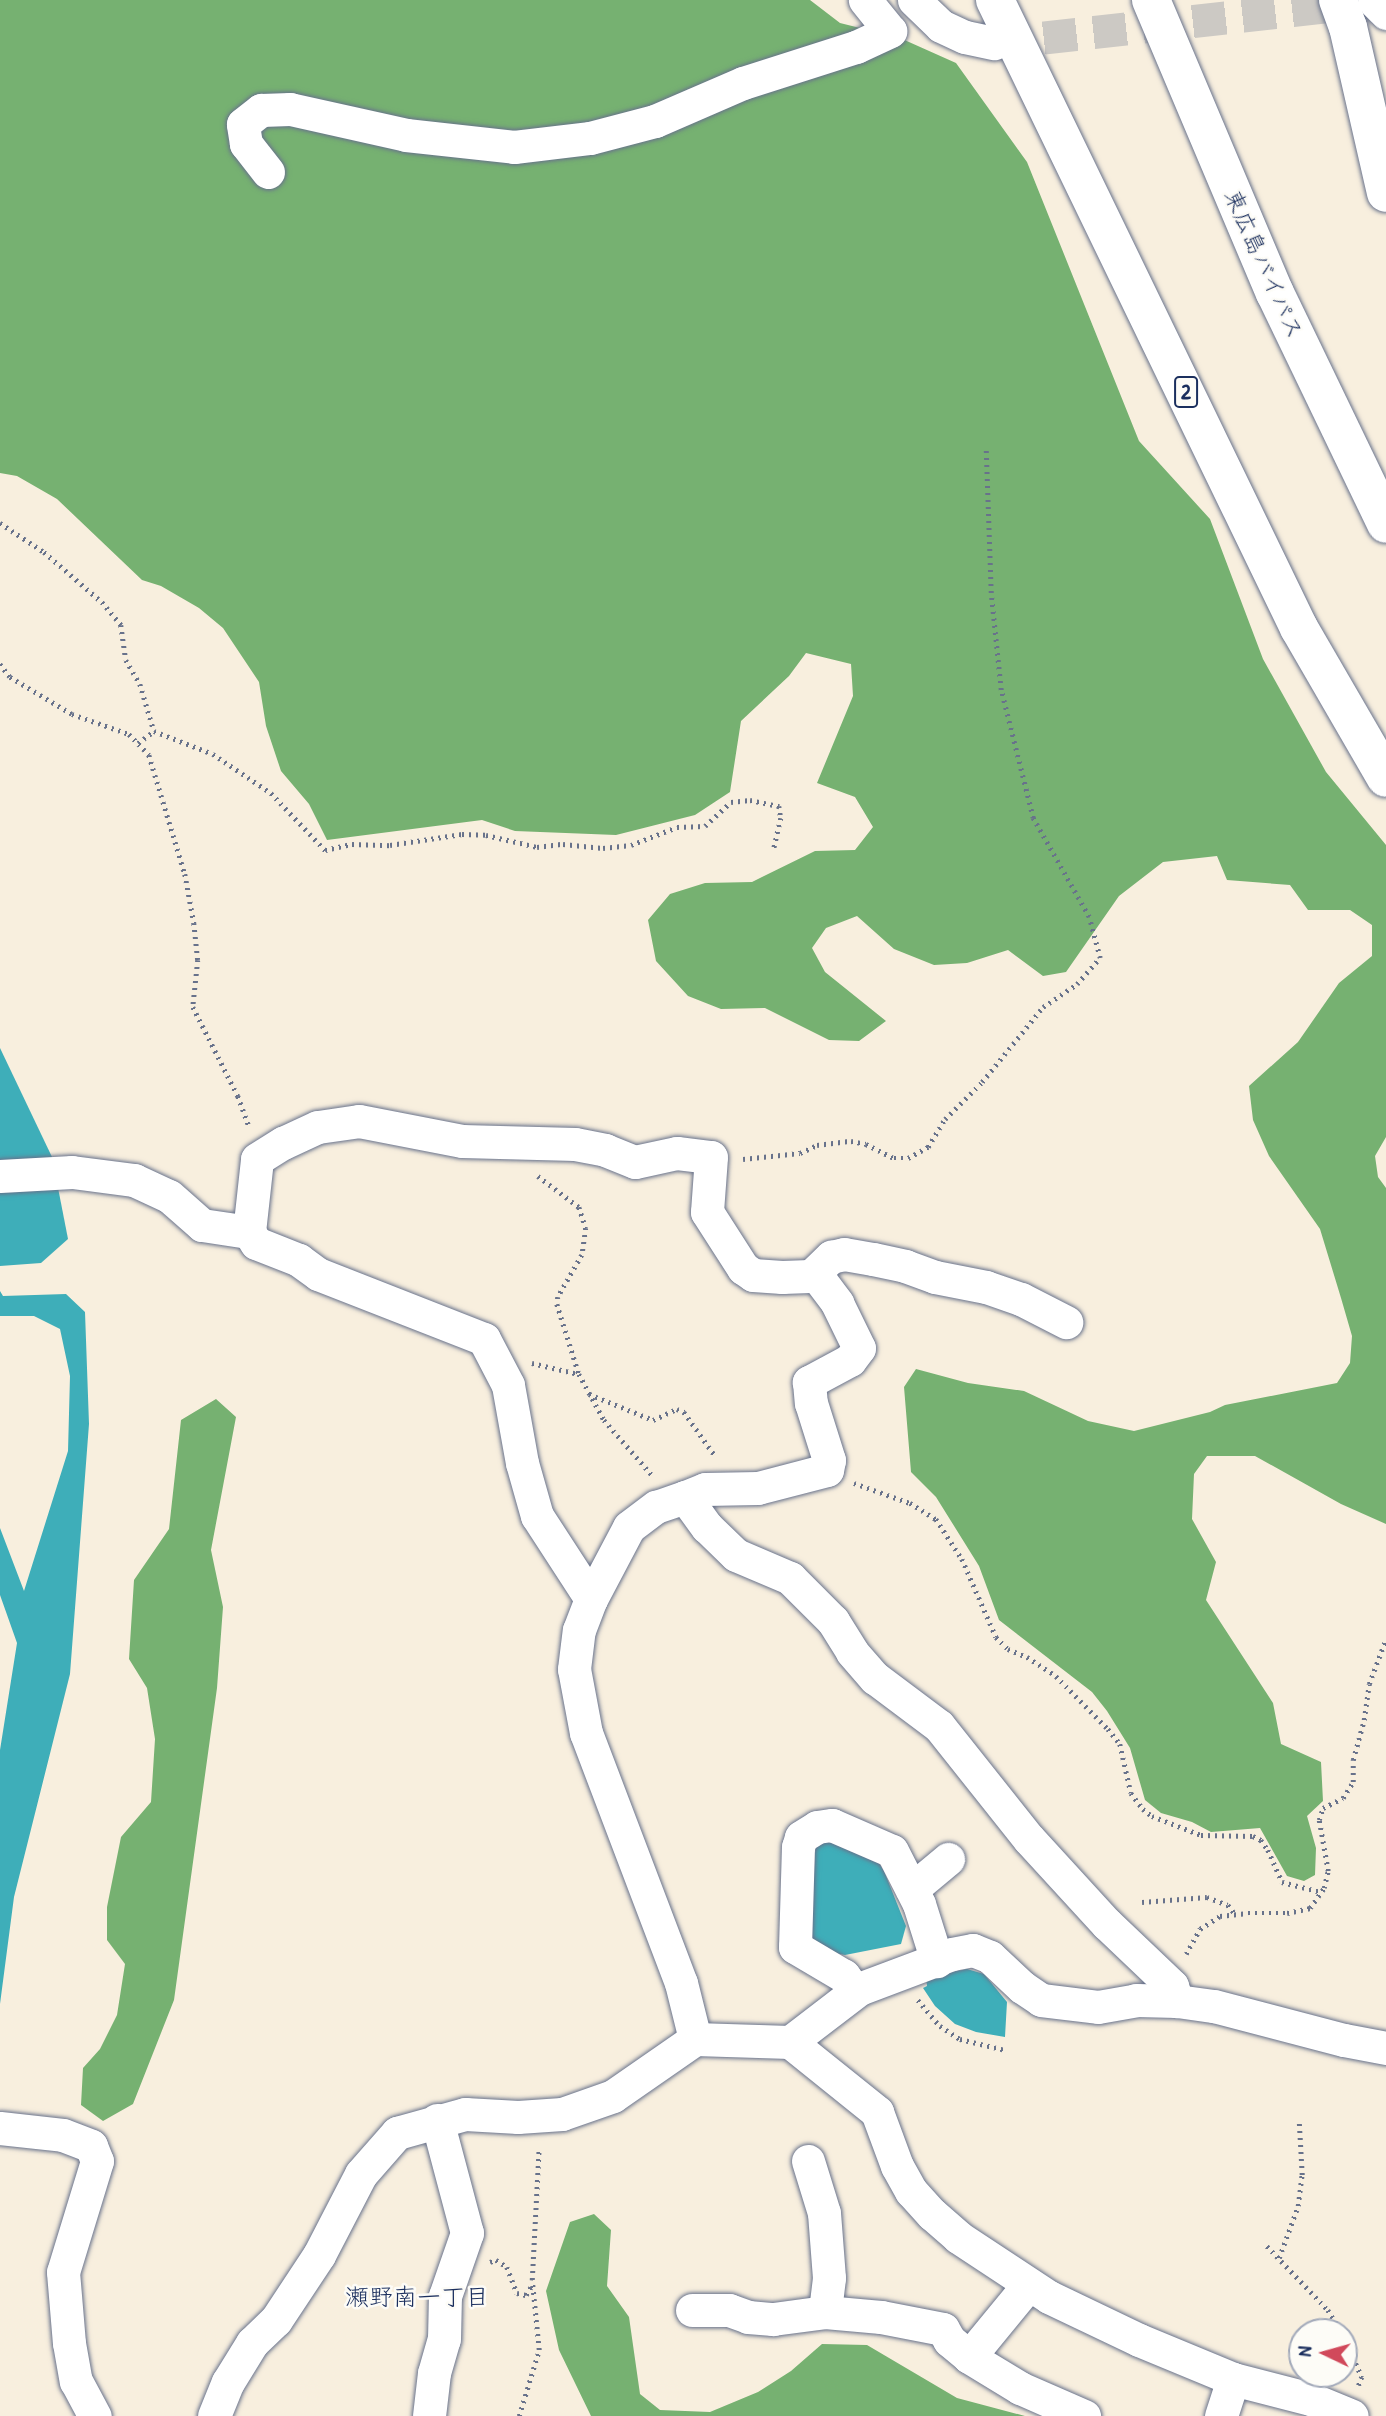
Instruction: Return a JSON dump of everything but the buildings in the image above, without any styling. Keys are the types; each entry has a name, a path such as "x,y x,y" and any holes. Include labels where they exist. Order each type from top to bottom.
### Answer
{"highway":[{"name":"2","path":"995,0 1299,628 1386,778"},
{"name":"東広島バイパス","path":"1151,0 1275,293 1386,524"},
{"path":"1366,5 1348,27 1386,192"}],"street":[{"path":"268,172 246,144 243,124 261,110 290,109 405,135 514,147 590,138 655,121 743,83 856,47 890,31 865,0"},
{"path":"914,0 941,26 965,37 994,43"},
{"path":"591,1599 537,1516 522,1463 508,1385 496,1357 484,1339 318,1274 299,1260 256,1242 249,1232 257,1159 318,1127 359,1121 462,1141 575,1144 606,1150 635,1162 677,1153 710,1157 707,1212 743,1268 763,1276 816,1271 831,1257 845,1254 905,1266 935,1277 986,1286 1021,1299 1066,1322"},
{"path":"0,1176 72,1172 134,1180 169,1196 202,1225 249,1232"},
{"path":"816,1271 848,1293 872,1332"},
{"path":"695,2039 681,1983 586,1733 574,1669 579,1630 591,1599 629,1527 656,1507 705,1489 758,1488 827,1470 829,1460 811,1403 809,1382 850,1360 859,1348 816,1271"},
{"path":"679,1499 736,1555 758,1567 790,1578 833,1621 852,1652 875,1678 939,1726 1052,1866 1174,1993 1343,2040 1386,2048"},
{"path":"855,1992 844,1976 794,1947 801,1837 817,1827 832,1825 892,1851 912,1889 932,1937 937,1961"},
{"path":"912,1889 948,1859"},
{"path":"790,2042 855,1992 904,1971 972,1950 990,1957 1022,1987 1041,2000 1098,2007 1174,1993"},
{"path":"215,2416 228,2382 253,2343 276,2320 319,2255 361,2174 397,2133 465,2114 562,2114 613,2096 695,2039 790,2042 877,2112 897,2166 911,2191 932,2214 958,2237 1029,2284 1139,2340 1233,2379 1311,2399 1347,2414"},
{"path":"429,2416 434,2374 444,2339 445,2296 467,2233 437,2120"},
{"path":"0,2129 62,2135 91,2146 96,2161 63,2272 69,2343 76,2381 95,2416"},
{"path":"808,2161 824,2213 829,2278 825,2312"},
{"path":"969,2357 1029,2284"},
{"path":"692,2310 729,2310 748,2317 773,2319 825,2312 881,2317 943,2329 949,2340 969,2357 1020,2388 1084,2416"},
{"path":"1221,2416 1233,2379"}],"path":[{"path":"710,1157 742,1160 800,1153 817,1145 851,1141 866,1144 894,1158 908,1158 928,1147 945,1119 982,1082 1043,1007 1077,984 1100,958 1088,916 1033,818 1001,690 991,593 986,449"},
{"path":"0,523 44,552 77,584 102,602 121,625 125,637 126,660 140,684 154,731"},
{"path":"0,664 10,677 45,700 72,714 129,734 149,755 185,874 198,960 193,1007 238,1096 262,1156"},
{"path":"138,743 154,731"},
{"path":"154,731 186,741 243,771 279,801 325,850 352,844 390,845 462,834 486,835 537,848 563,844 603,848 631,845 677,827 705,825 732,802 750,800 779,806 781,818 774,848"},
{"path":"527,1144 530,1164 535,1174 579,1207 584,1216 586,1228 582,1255 558,1297 557,1304 579,1374 604,1420 679,1499"},
{"path":"496,1357 579,1374"},
{"path":"588,1394 653,1420 677,1409 684,1412 718,1460"},
{"path":"827,1470 910,1503 936,1519 962,1559 996,1637 1008,1649 1027,1657 1056,1676 1108,1729 1120,1744 1131,1793 1143,1809 1152,1816 1201,1835 1253,1836 1261,1840 1268,1850 1282,1882 1321,1892"},
{"path":"1174,1993 1181,1976 1187,1947 1200,1929 1220,1916 1287,1913 1310,1908 1321,1892 1328,1871 1319,1820 1323,1808 1343,1798 1353,1782 1353,1760 1364,1720 1369,1684 1386,1639"},
{"path":"1142,1902 1207,1897 1228,1905 1236,1914"},
{"path":"904,1971 920,2003 940,2026 960,2039 1005,2050"},
{"path":"519,2416 539,2350 532,2284 536,2167 543,2115"},
{"path":"1279,2258 1298,2206 1302,2175 1299,2121"},
{"path":"1267,2246 1333,2318"},
{"path":"482,2264 496,2260 507,2267 517,2293 526,2295 532,2284"},
{"path":"1358,2368 1362,2377 1358,2386"},
{"path":"1347,2414 1357,2388"}],"green space":[{"path":"0,0 810,0 840,23 900,38 956,63 1027,162 1139,441 1210,519 1263,659 1326,772 1386,845 1386,1137 1375,1156 1378,1177 1386,1188 1386,1524 1341,1504 1255,1456 1207,1456 1194,1474 1192,1519 1216,1562 1206,1600 1273,1703 1281,1744 1321,1762 1323,1801 1307,1816 1316,1848 1315,1875 1304,1881 1287,1876 1260,1828 1211,1832 1192,1822 1161,1813 1145,1800 1130,1748 1107,1711 1092,1692 999,1620 979,1566 936,1497 911,1472 904,1387 916,1369 968,1383 1024,1391 1088,1421 1134,1431 1210,1412 1225,1405 1337,1383 1350,1363 1352,1336 1341,1298 1320,1229 1269,1156 1253,1120 1249,1086 1298,1042 1339,983 1372,956 1372,925 1350,910 1308,910 1290,885 1227,880 1217,856 1163,862 1119,896 1066,972 1043,976 1008,950 967,963 934,965 894,949 857,916 826,928 812,948 825,972 886,1021 859,1041 829,1040 765,1008 721,1009 688,996 656,961 648,920 670,894 705,883 752,882 815,851 855,850 873,827 855,797 817,783 853,696 851,664 806,653 789,676 741,721 730,792 695,815 616,835 515,831 482,820 327,840 309,804 281,771 266,726 259,682 223,628 199,608 161,586 142,580 57,499 17,476 0,473"},
{"path":"216,1399 236,1417 211,1550 223,1607 217,1688 174,2000 133,2104 103,2121 81,2105 83,2068 100,2049 117,2015 125,1964 107,1940 107,1907 121,1837 151,1802 155,1739 147,1688 129,1659 134,1580 169,1529 181,1420"},
{"path":"594,2214 611,2230 607,2286 629,2317 640,2394 660,2410 710,2412 758,2392 791,2371 822,2344 867,2345 957,2398 1025,2416 591,2416 559,2350 546,2291 570,2222"}],"water":[{"path":"0,1048 52,1157 68,1239 41,1263 0,1266"},
{"path":"0,1291 3,1296 66,1294 85,1312 89,1424 70,1674 14,1897 0,2004 0,1750 17,1643 0,1595 0,1528 24,1591 68,1451 70,1376 60,1329 34,1316 0,1316"},
{"path":"823,1837 878,1862 906,1926 901,1944 845,1955 809,1944 816,1843"},
{"path":"967,1969 984,1974 1007,2002 1005,2037 976,2032 955,2024 935,2006 923,1988 927,1986 926,1977"}],"tunnel":[{"path":"994,43 1364,2"}],"district":[{"name":"瀬野南一丁目","path":"417,2297"}]}
